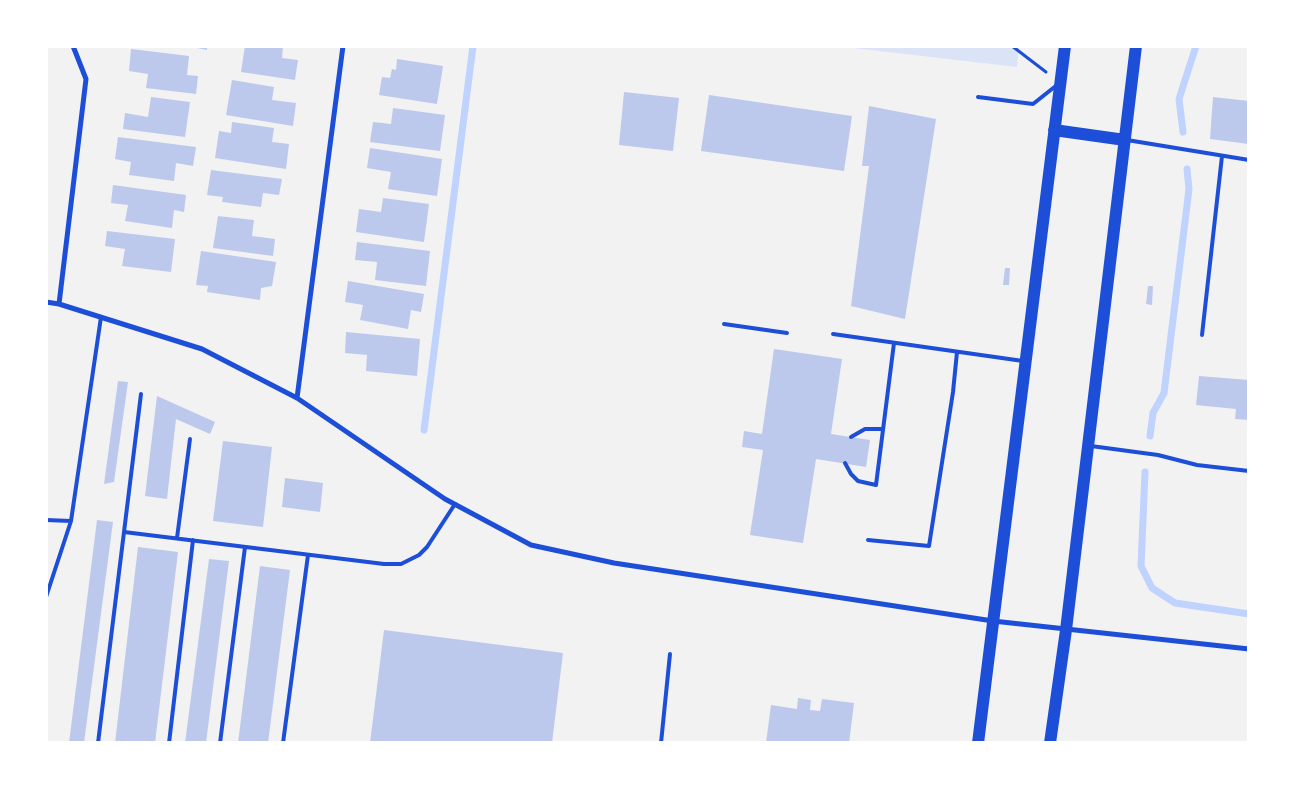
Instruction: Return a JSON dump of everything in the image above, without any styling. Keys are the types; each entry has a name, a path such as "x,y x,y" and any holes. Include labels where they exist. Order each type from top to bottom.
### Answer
{"main road":[{"path":"978,743 1065,46"},
{"path":"1050,743 1066,630 1136,46"},
{"path":"1054,130 1125,140"}],"street":[{"path":"59,304 86,80 73,46"},
{"path":"297,398 343,46"},
{"path":"46,302 59,304 202,349 297,398 455,504 531,545 614,564 993,621 1249,649"}],"lane":[{"path":"978,98 1033,104 1060,83"},
{"path":"1125,140 1249,160"},
{"path":"1202,335 1222,156"},
{"path":"46,597 56,572 71,521 101,317"},
{"path":"724,324 787,333"},
{"path":"833,334 1025,361"},
{"path":"845,463 851,474 858,481 876,485 894,343"},
{"path":"868,540 930,546 953,392 957,352"},
{"path":"98,743 141,394"},
{"path":"851,437 864,429 883,429"},
{"path":"177,538 190,439"},
{"path":"1088,446 1158,455 1197,465 1249,471"},
{"path":"124,532 384,564 401,564 419,555 427,547 455,504"},
{"path":"46,520 71,521"},
{"path":"169,743 193,540"},
{"path":"220,743 245,547"},
{"path":"283,743 308,555"},
{"path":"661,743 670,654"}],"path":[{"path":"1012,46 1060,83"}],"shaded area":[{"path":"836,46 1019,46 1017,67"}],"building":[{"path":"187,46 207,46 207,50"},
{"path":"245,46 283,46 282,58 298,60 295,80 241,72"},
{"path":"131,49 189,56 187,75 198,76 196,94 146,88 148,74 129,71"},
{"path":"397,59 443,66 437,104 379,95 382,77 390,78 392,69 396,70"},
{"path":"232,80 274,87 272,100 296,103 293,126 226,115"},
{"path":"624,92 679,98 673,151 619,145"},
{"path":"709,95 852,116 844,171 701,151"},
{"path":"151,97 190,102 185,137 123,129 125,113 148,117"},
{"path":"1213,97 1249,101 1249,144 1210,139"},
{"path":"869,106 936,119 905,319 851,306 869,166 862,166"},
{"path":"393,108 445,115 440,151 370,142 373,122 391,124"},
{"path":"232,122 274,128 272,142 289,144 286,169 215,158 219,131 231,133"},
{"path":"118,137 196,147 193,166 176,163 174,181 129,175 131,162 115,159"},
{"path":"370,148 442,159 437,196 388,189 391,172 367,168"},
{"path":"211,170 282,179 279,195 263,193 261,207 222,202 223,197 207,195"},
{"path":"113,185 186,195 184,212 174,210 172,228 125,221 128,205 111,203"},
{"path":"383,198 429,204 424,242 356,232 359,209 381,212"},
{"path":"218,216 254,220 252,236 275,239 273,256 213,248"},
{"path":"107,231 175,239 171,272 122,266 125,249 105,246"},
{"path":"357,242 430,251 426,286 375,280 377,262 355,260"},
{"path":"201,251 276,262 272,286 261,288 260,300 207,292 208,286 196,285"},
{"path":"1005,268 1010,268 1009,285 1003,285"},
{"path":"348,281 424,294 421,312 411,310 408,329 360,320 363,305 345,302"},
{"path":"1148,286 1153,286 1152,305 1146,304"},
{"path":"346,332 420,339 417,376 366,371 367,355 345,353"},
{"path":"774,349 842,359 831,434 870,440 866,467 816,459 803,543 750,535 763,450 742,447 744,431 762,434"},
{"path":"1199,376 1249,380 1249,420 1235,419 1236,409 1196,405"},
{"path":"118,381 128,382 114,482 104,484"},
{"path":"157,396 215,422 210,434 176,419 167,499 145,496"},
{"path":"223,441 272,447 263,527 213,521"},
{"path":"285,478 323,483 320,512 282,507"},
{"path":"97,520 113,522 84,743 69,743"},
{"path":"138,547 178,552 155,743 115,743"},
{"path":"209,559 229,561 206,743 185,743"},
{"path":"260,566 290,570 268,743 238,743"},
{"path":"384,630 563,653 552,743 370,743"},
{"path":"798,698 811,700 810,710 820,711 822,699 854,703 849,743 766,743 771,705 797,709"}],"waterway":[{"path":"424,430 473,46"},
{"path":"1183,132 1179,99 1196,46"},
{"path":"1150,436 1153,413 1164,393 1189,189 1187,169"},
{"path":"1145,472 1141,566 1152,588 1175,603 1249,614"}]}
